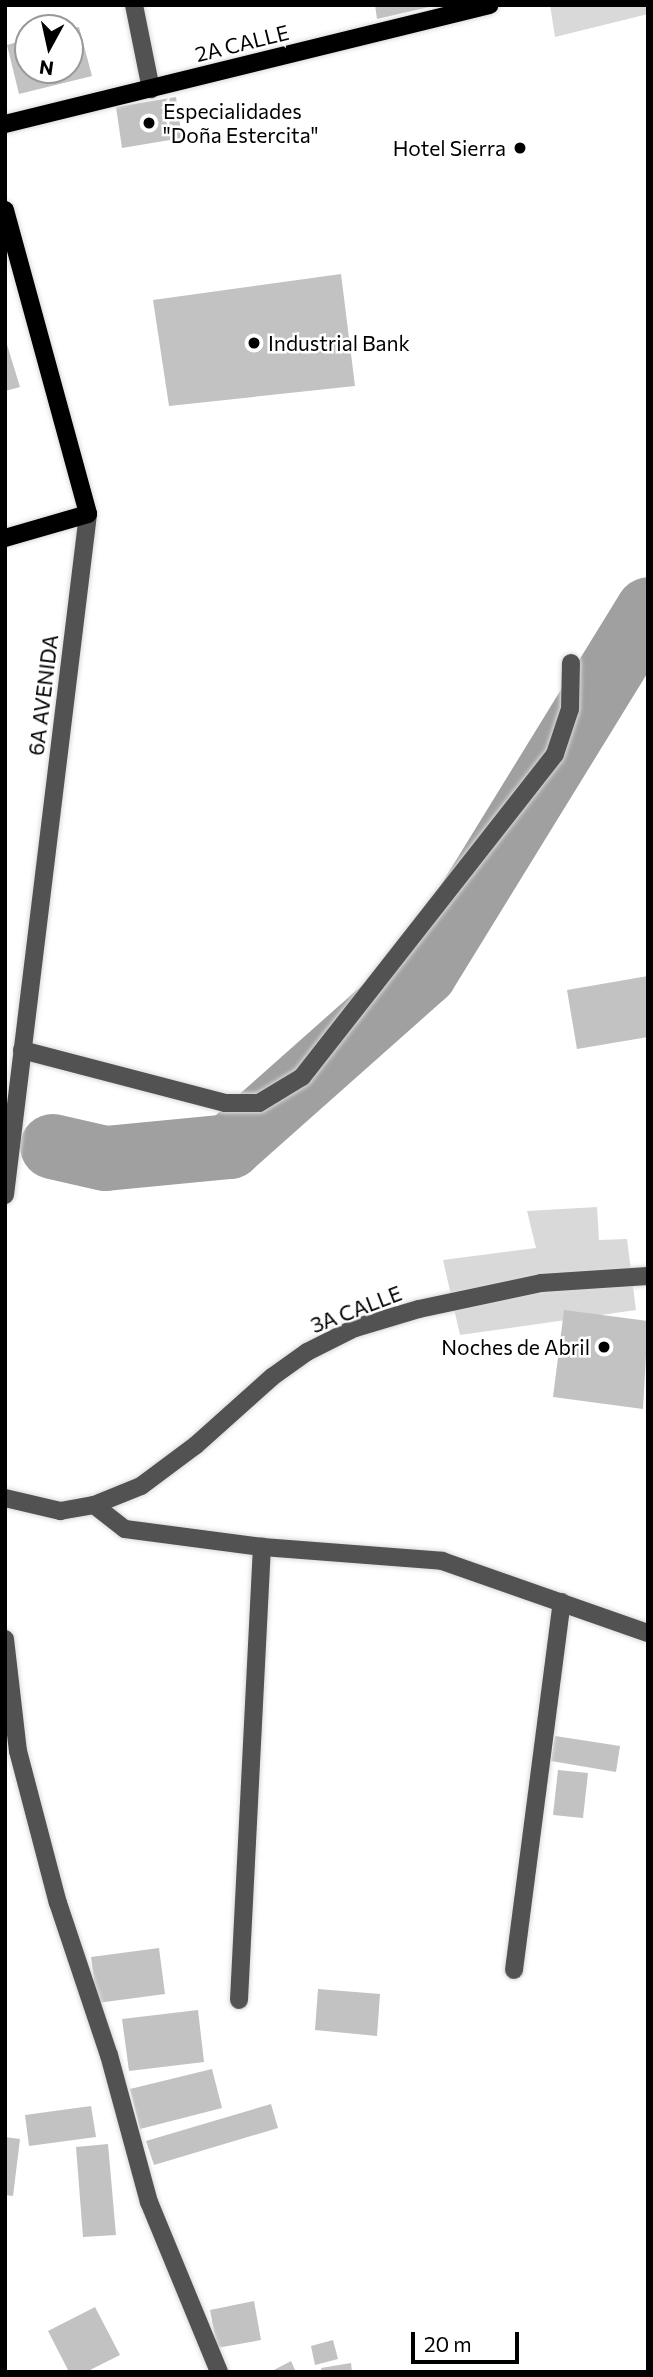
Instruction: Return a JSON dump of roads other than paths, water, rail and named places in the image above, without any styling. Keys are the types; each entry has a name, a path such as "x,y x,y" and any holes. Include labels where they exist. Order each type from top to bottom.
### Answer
{"main road":[{"name":"2A CALLE","path":"5,124 490,5"},
{"name":"6A AVENIDA","path":"5,210 88,514"},
{"path":"5,538 88,514"}],"street":[{"path":"134,5 151,89"},
{"name":"6A AVENIDA","path":"5,1195 88,514"},
{"path":"22,1051 225,1103 259,1102 302,1077 555,754 570,709 571,663"},
{"name":"3A CALLE","path":"5,1498 60,1511 94,1505 141,1486 174,1464 272,1377 307,1352 355,1328 419,1309 541,1283 648,1276"},
{"path":"94,1505 125,1529 262,1547 442,1561 648,1633"},
{"path":"239,2000 262,1547"},
{"path":"514,1970 562,1602"},
{"path":"5,1639 18,1751 58,1903 109,2055 149,2202 219,2372"}],"waterway":[{"path":"52,1146 105,1158 229,1146 424,973 648,609"}],"place":[{"name":"Especialidades \"Doña Estercita\"","path":"149,123"},
{"name":"Hotel Sierra","path":"520,148"},
{"name":"Industrial Bank","path":"254,343"},
{"name":"Noches de Abril","path":"604,1347"}]}
